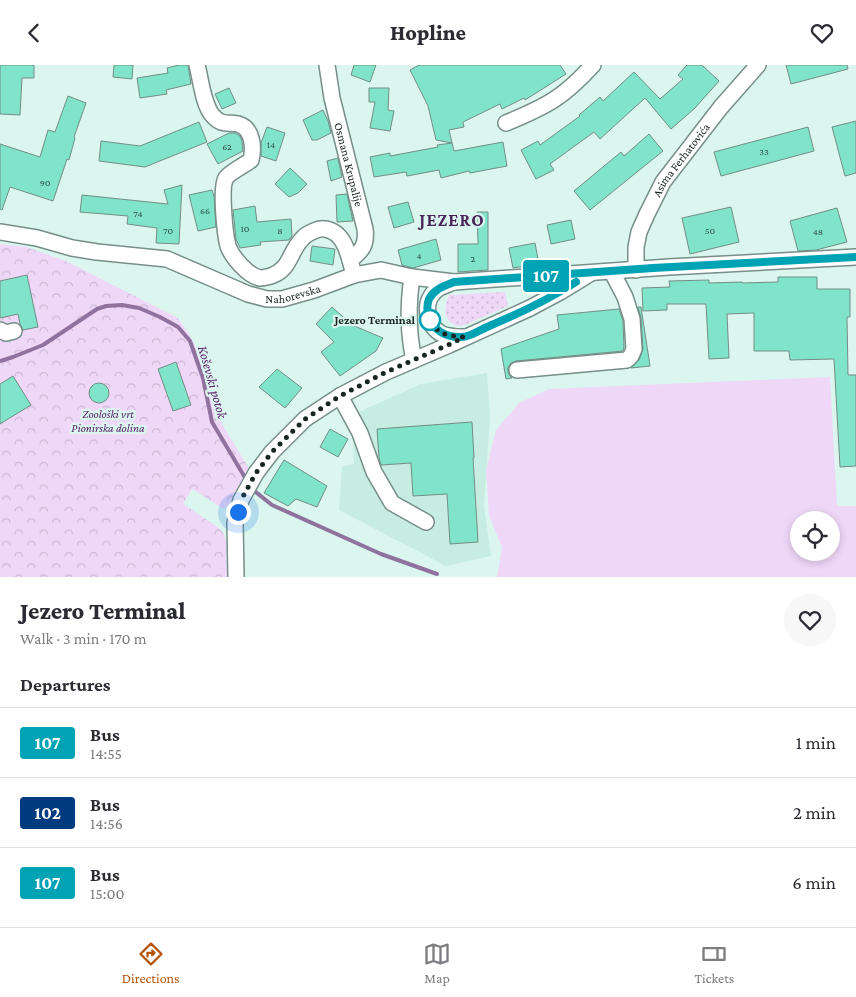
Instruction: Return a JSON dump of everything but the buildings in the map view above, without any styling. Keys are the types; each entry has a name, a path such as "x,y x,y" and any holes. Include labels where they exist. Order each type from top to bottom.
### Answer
{"street":[{"path":"197,65 209,111 220,121 227,124 238,124 246,128 253,144 251,160 226,178 222,191 228,245 233,255 254,276 268,277 280,273 288,264 301,240 308,233 324,228 338,234 344,241 352,267"},
{"name":"Osmana Krupalije","path":"328,65 332,98 366,229 364,245 352,267"},
{"path":"506,123 556,99 593,65"},
{"name":"Asima Ferhatovića","path":"636,269 636,247 639,232 663,182 721,107 758,65"},
{"name":"Nahorevska","path":"0,232 37,238 80,249 167,259 248,294 267,299 282,299 314,290 352,267 454,282 636,269 856,257"},
{"path":"517,370 627,360 631,356 634,349 632,319 625,297 612,272"},
{"path":"236,577 235,523 241,500 256,473 272,452 305,419 340,396 386,372 530,308 592,273"},
{"path":"412,277 410,332 414,359"},
{"path":"454,282 438,289 429,298 427,307 428,317 432,325 441,333 464,337"},
{"path":"340,396 360,433 374,472 392,503 426,522"}],"shaded area":[{"path":"487,373 490,419 484,505 491,556 446,566 339,510 342,467 354,464 352,415 421,384"}],"green space":[{"name":"Zoološki vrt Pionirska dolina","path":"0,244 26,247 66,261 178,318 191,337 202,361 222,424 251,472 227,507 222,508 192,489 183,504 219,528 224,534 226,541 227,577 0,577"},
{"path":"505,292 508,306 462,326 451,323 446,315 445,311 449,295"},
{"path":"830,377 837,506 856,506 856,577 497,577 502,547 489,516 486,470 496,430 519,403 549,389"}],"waterway":[{"name":"Koševski potok","path":"0,361 43,345 97,309 106,306 122,305 139,308 160,317 178,327 190,341 203,378 212,422 247,481"},
{"name":"Koševski potok","path":"252,489 272,505 381,554 437,574"}],"bus line":[{"name":"107","path":"576,282 530,308 464,337 441,333 432,325 428,317 427,307 429,298 438,289 454,282 653,268 856,257"}],"place":[{"name":"Jezero Terminal","path":"430,320"}],"district":[{"name":"JEZERO","path":"452,220"}],"route":[{"path":"238,512 241,500 256,473 272,452 305,419 340,396 386,372 464,337 441,333 432,325 428,317 430,320"}]}
